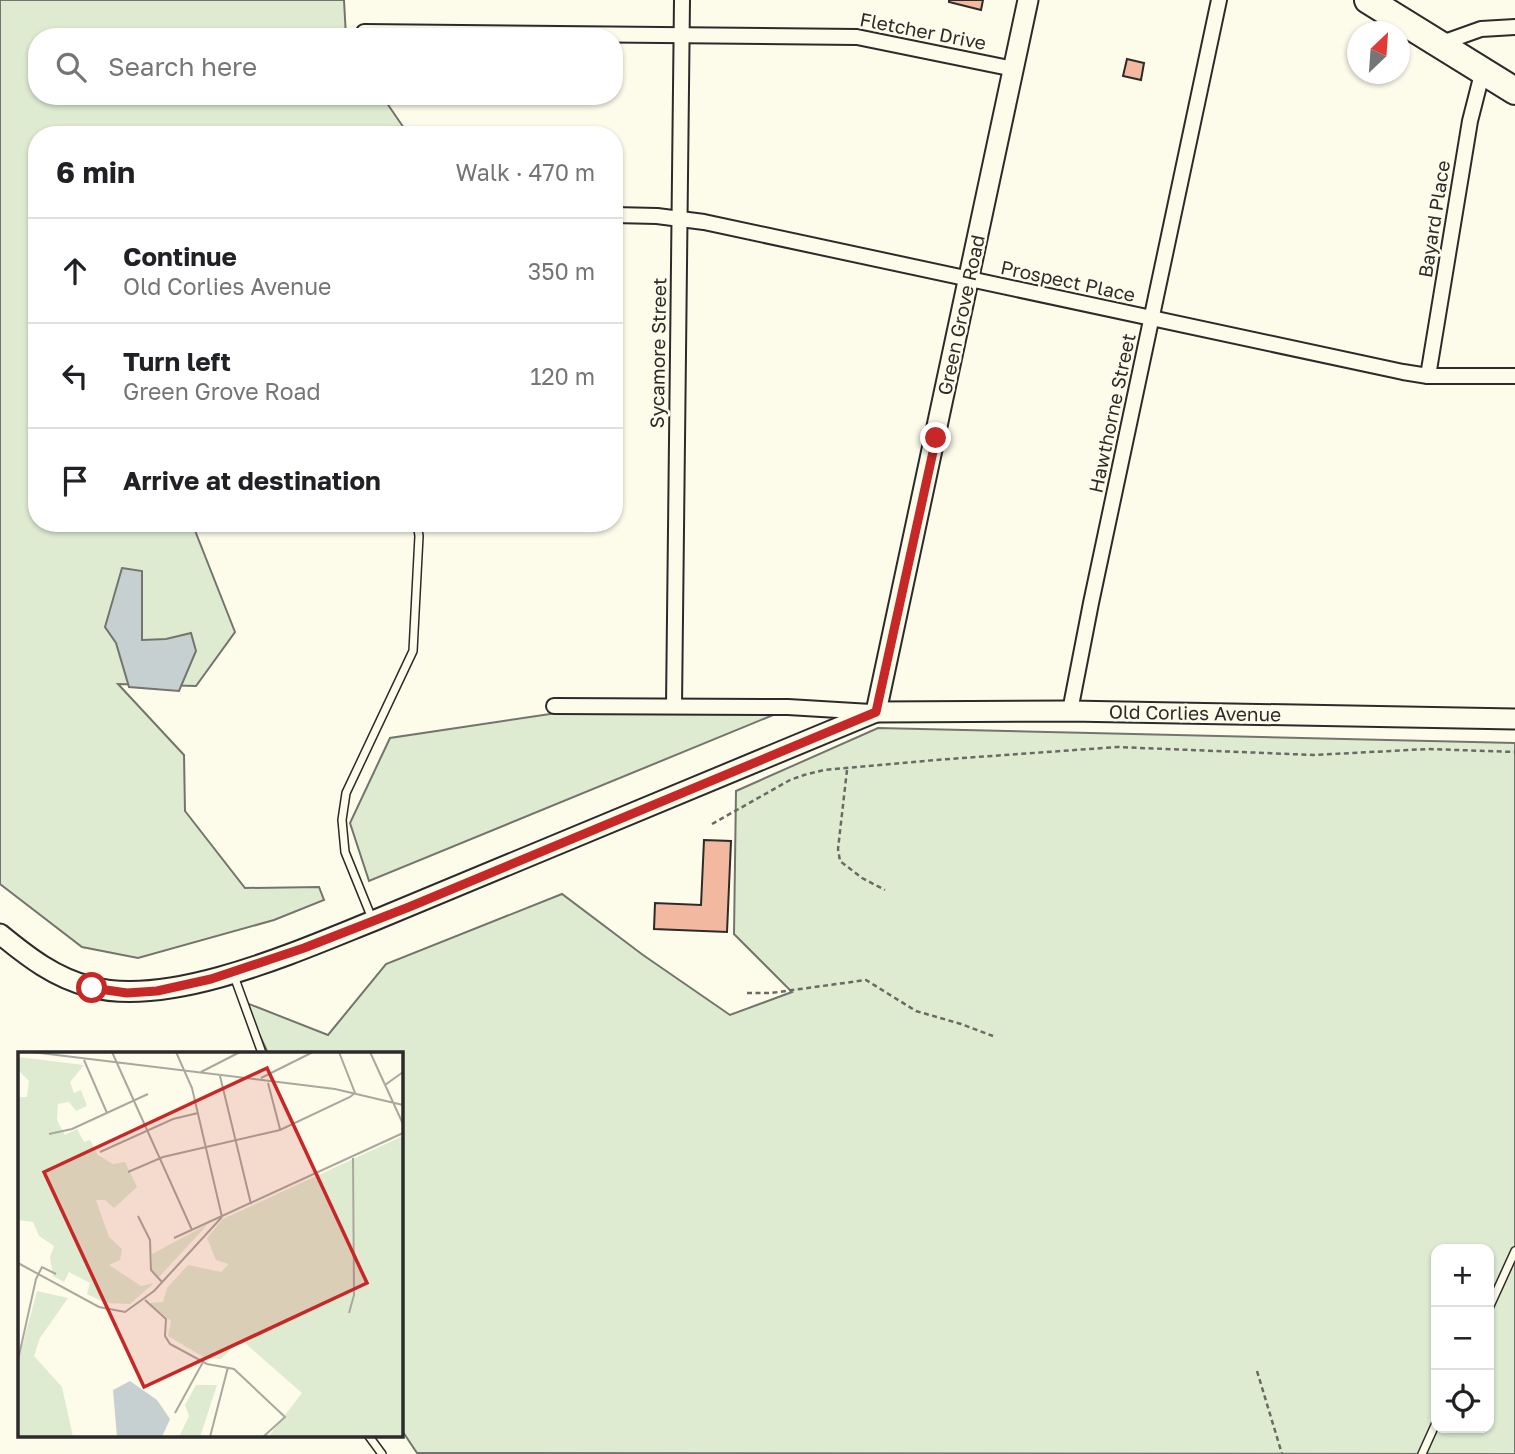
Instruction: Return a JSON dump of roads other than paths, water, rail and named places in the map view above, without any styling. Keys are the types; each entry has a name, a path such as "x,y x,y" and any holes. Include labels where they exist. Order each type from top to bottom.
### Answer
{"highway":[{"path":"1368,0 1515,91"}],"street":[{"name":"Sycamore Street","path":"674,706 682,0"},
{"name":"Green Grove Road","path":"876,712 1028,0"},
{"name":"Hawthorne Street","path":"1070,711 1219,0"},
{"path":"1439,44 1481,29 1515,27"},
{"name":"Fletcher Drive","path":"623,34 857,37 1014,69"},
{"name":"Bayard Place","path":"1428,376 1470,121 1483,71"},
{"name":"Prospect Place","path":"623,216 679,219 716,225 1428,376 1515,376"},
{"name":"Old Corlies Avenue","path":"554,706 788,707 876,712 1070,711 1515,719"},
{"name":"Old Corlies Avenue","path":"0,934 29,958 58,975 92,988 127,993 157,991 233,972 373,921 876,712"}],"lane":[{"path":"373,921 345,852 342,820 346,793 413,651 419,532"},
{"path":"233,972 262,1052"},
{"path":"1489,1307 1515,1251"},
{"path":"1422,1454 1431,1433"},
{"path":"369,1436 382,1454"}]}
